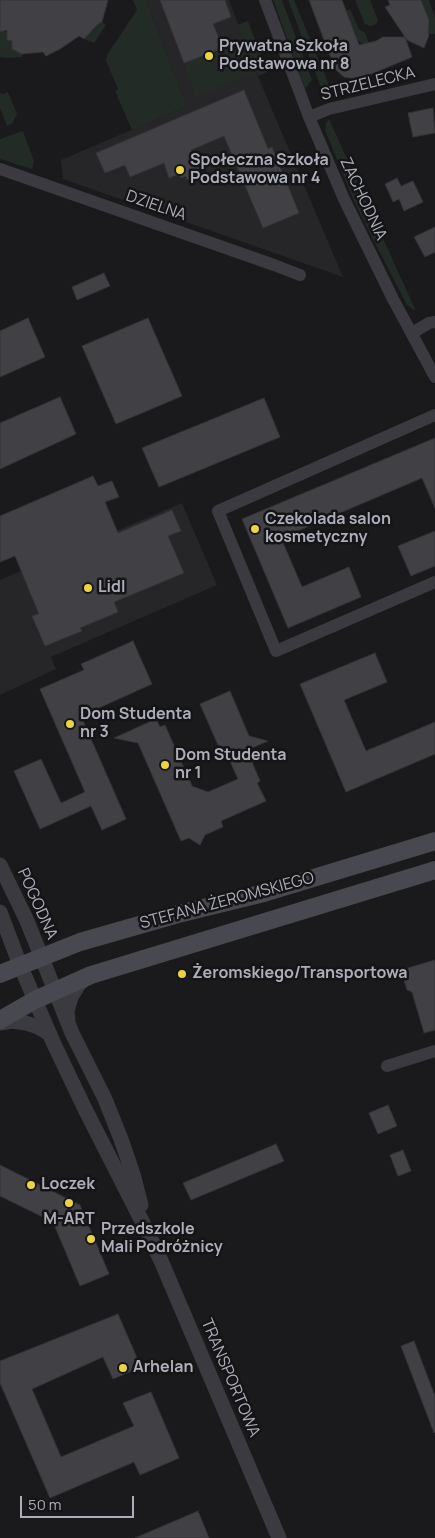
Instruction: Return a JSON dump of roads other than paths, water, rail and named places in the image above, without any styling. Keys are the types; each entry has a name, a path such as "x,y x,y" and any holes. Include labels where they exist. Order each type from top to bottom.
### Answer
{"main road":[{"name":"STEFANA ŻEROMSKIEGO","path":"0,974 80,942 178,914 264,893 435,841"},
{"name":"STEFANA ŻEROMSKIEGO","path":"0,1022 54,990 91,975 435,870"}],"street":[{"name":"ZACHODNIA","path":"265,0 309,117 344,199 393,299 435,377"},
{"name":"STRZELECKA","path":"309,117 329,109 435,84"},
{"name":"DZIELNA","path":"0,169 274,265 300,276"},
{"path":"412,333 429,323 435,322"},
{"path":"435,415 218,511 276,651 435,582"},
{"name":"POGODNA","path":"0,865 27,921 41,957"},
{"path":"0,912 35,1000"},
{"name":"TRANSPORTOWA","path":"41,957 68,1025 105,1099 121,1138 133,1174 148,1233"},
{"path":"68,1025 67,1011 71,996 79,984 91,975"},
{"name":"TRANSPORTOWA","path":"35,1000 85,1108 148,1233 279,1538"},
{"path":"0,1022 26,1023 50,1034"},
{"path":"387,1066 435,1051"}],"place":[{"name":"Prywatna Szkoła Podstawowa nr 8","path":"209,56"},
{"name":"Społeczna Szkoła Podstawowa nr 4","path":"180,170"},
{"name":"Czekolada salon kosmetyczny","path":"255,529"},
{"name":"Lidl","path":"88,588"},
{"name":"Dom Studenta nr 3","path":"70,724"},
{"name":"Dom Studenta nr 1","path":"165,765"},
{"name":"Żeromskiego/Transportowa","path":"182,974"},
{"name":"Loczek","path":"31,1185"},
{"name":"M-ART","path":"69,1203"},
{"name":"Przedszkole Mali Podróżnicy","path":"91,1239"},
{"name":"Arhelan","path":"123,1368"}]}
